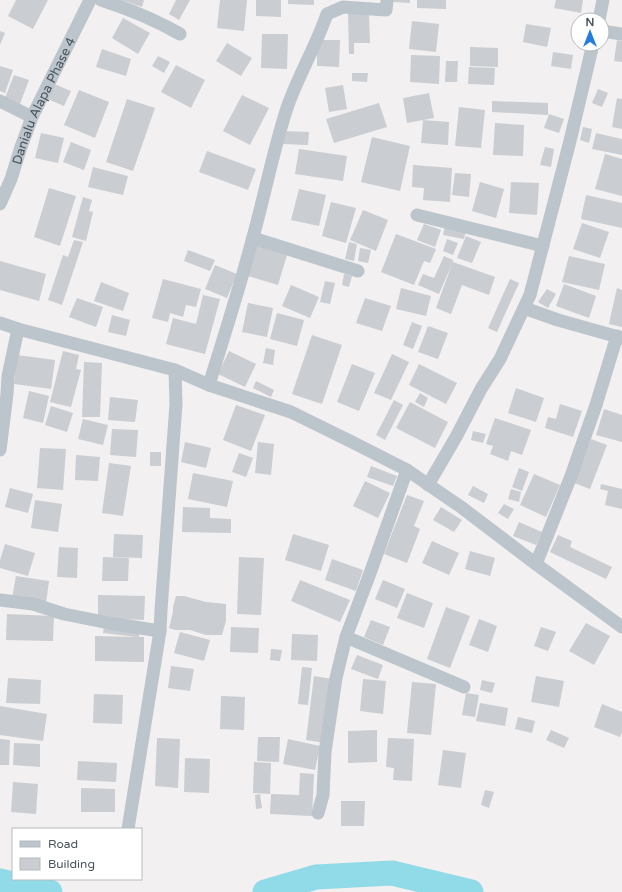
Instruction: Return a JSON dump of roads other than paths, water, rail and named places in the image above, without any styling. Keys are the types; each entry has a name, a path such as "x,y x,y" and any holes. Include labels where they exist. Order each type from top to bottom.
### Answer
{"street":[{"name":"Danialu Alapa Phase 4","path":"0,204 11,179 32,117 90,0"},
{"path":"101,0 127,8 180,34"},
{"path":"209,385 253,238 287,108 327,14 342,7 386,10 387,0"},
{"path":"601,12 603,0"},
{"path":"610,32 622,34"},
{"path":"428,485 481,389 500,359 530,295 570,141 591,52"},
{"path":"0,101 32,117"},
{"path":"417,215 543,246"},
{"path":"253,238 358,271"},
{"path":"524,308 558,320 620,337 571,476 536,564"},
{"path":"0,323 175,370 209,385 291,412 407,470 467,511 622,627"},
{"path":"0,450 8,376 18,329"},
{"path":"128,828 160,631 160,610 176,404 175,370"},
{"path":"318,813 323,794 325,752 336,678 346,637 370,576 407,470"},
{"path":"0,600 33,604 64,614 160,631"},
{"path":"346,637 464,687"}],"waterway":[{"path":"265,892 316,877 392,873 471,892"},
{"path":"0,881 50,892"}]}
